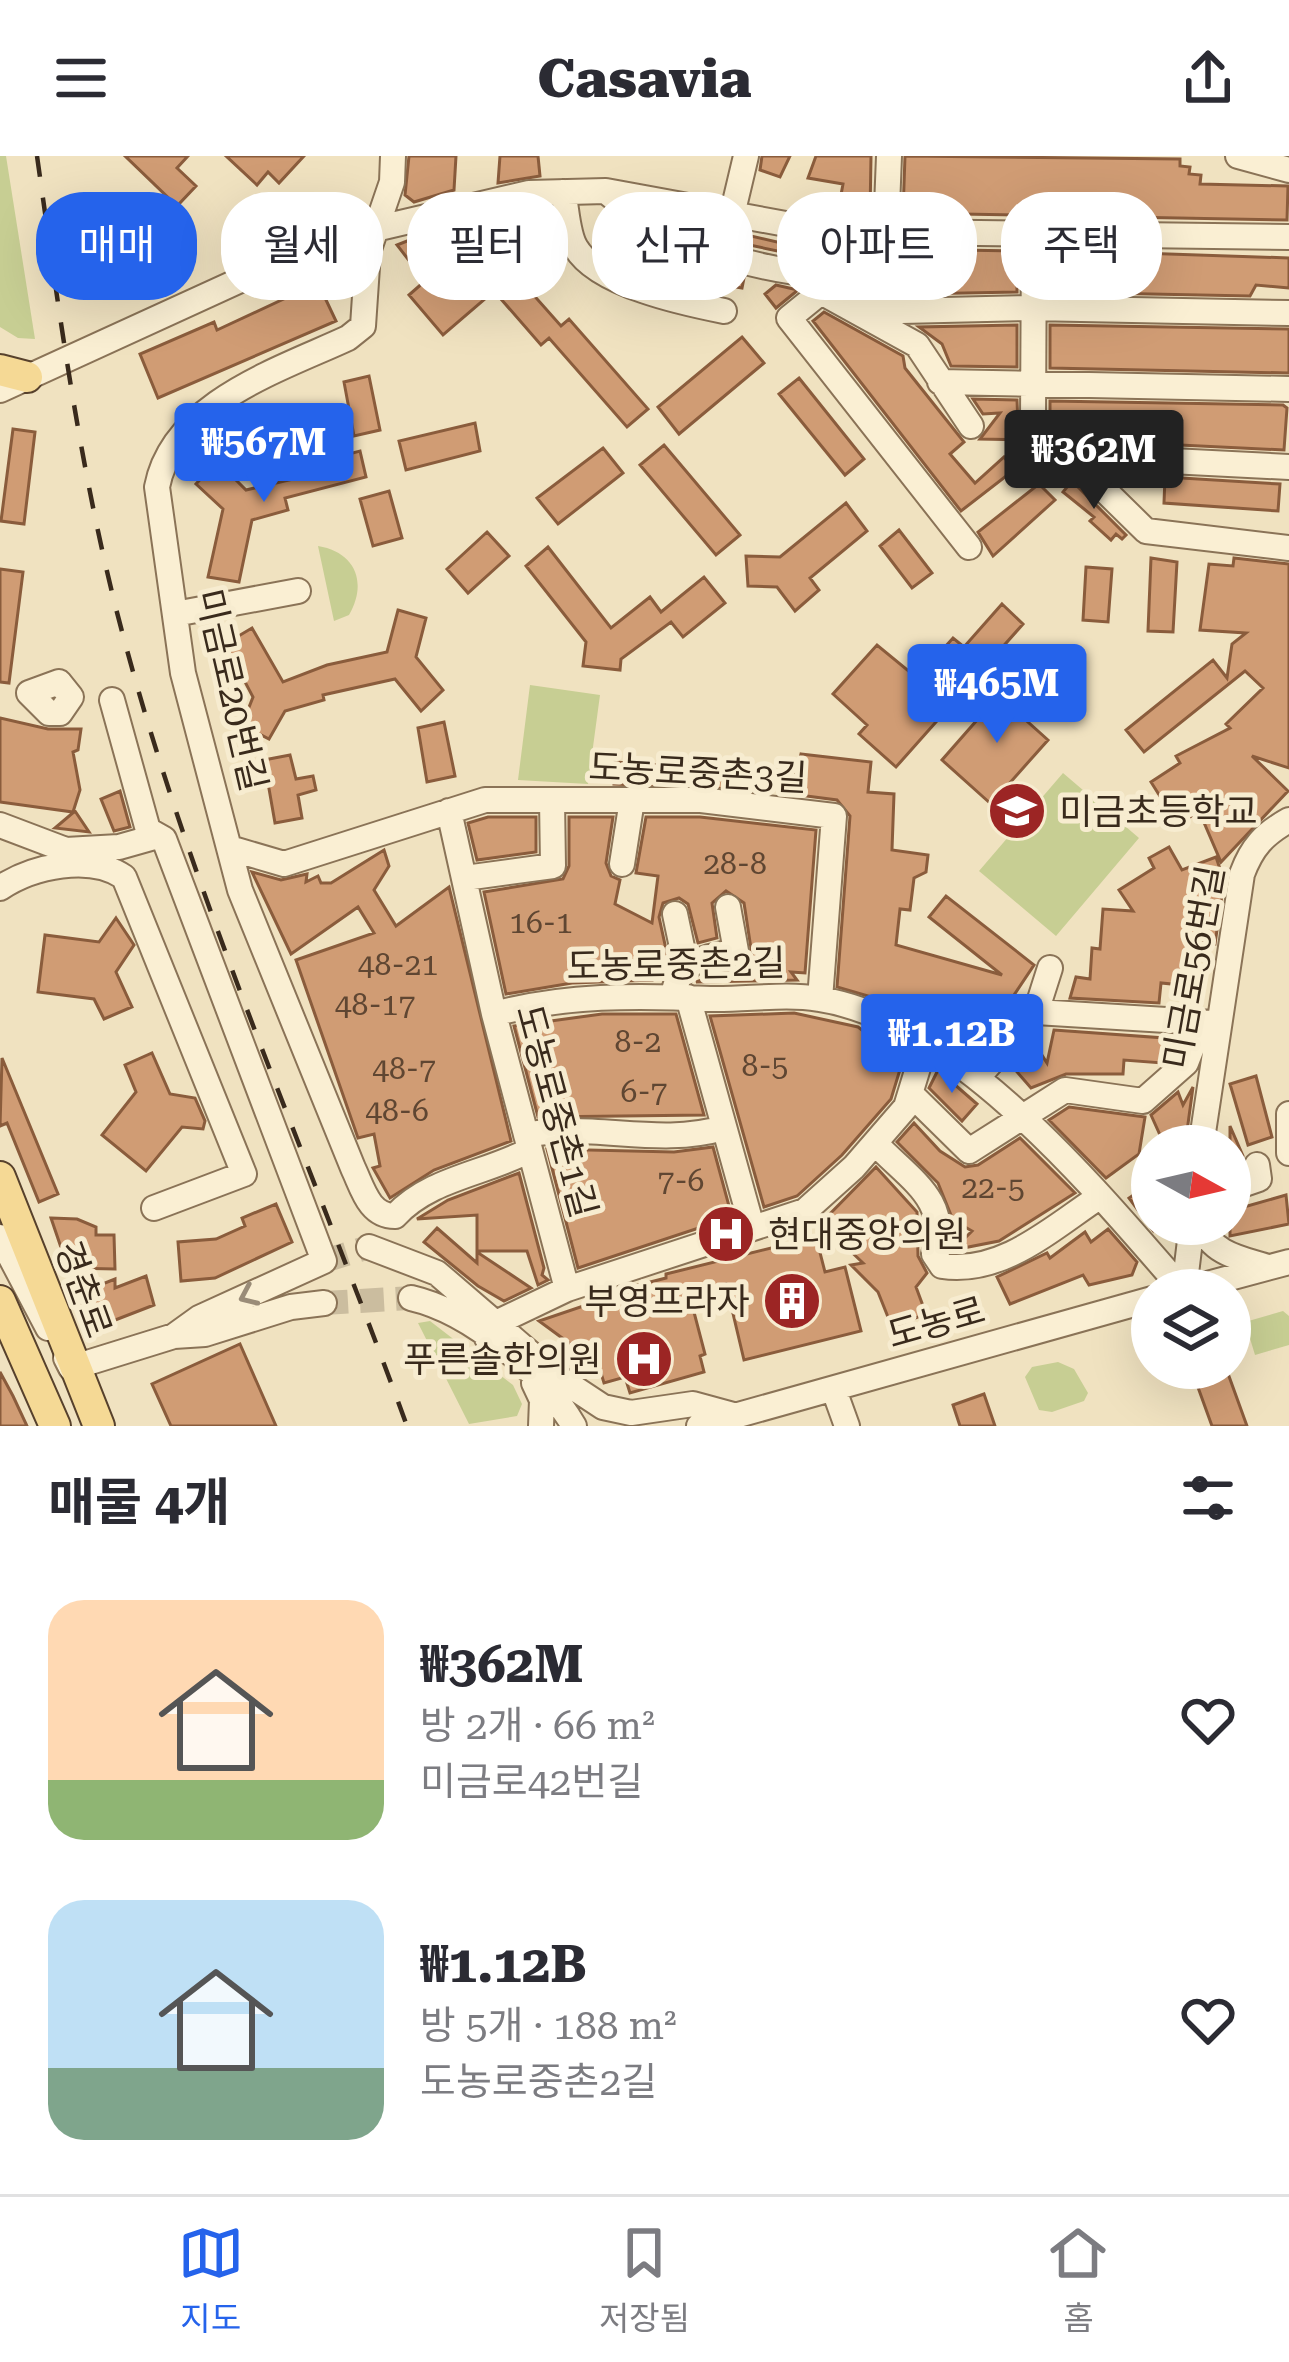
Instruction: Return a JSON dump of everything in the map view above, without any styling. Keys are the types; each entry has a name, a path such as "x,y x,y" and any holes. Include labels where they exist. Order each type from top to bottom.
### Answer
{"main road":[{"name":"경춘로","path":"0,1177 71,1368 99,1426"},
{"path":"0,1301 55,1426"}],"street":[{"path":"383,204 392,182 393,156"},
{"path":"737,192 746,156"},
{"path":"888,192 889,156"},
{"path":"1238,156 1289,170"},
{"path":"606,191 629,210 697,246 777,273"},
{"path":"563,192 611,192"},
{"path":"568,217 574,247 597,271 678,302 724,311"},
{"path":"1162,235 1289,237"},
{"path":"9,379 221,287"},
{"name":"미금로20번길","path":"366,300 363,326 348,338 235,390 163,459 157,488 183,673 233,849 240,890 353,1168 372,1207 382,1216 395,1216"},
{"path":"806,300 790,318 970,547"},
{"path":"843,300 917,346 971,426"},
{"path":"1030,300 1033,420 1146,531 1289,548"},
{"path":"859,312 1030,308 1289,313"},
{"path":"940,382 1032,380 1289,389"},
{"path":"1072,456 1289,466"},
{"path":"175,614 298,591"},
{"path":"0,691 28,693"},
{"path":"112,700 148,830 164,839 324,1261 199,1318 174,1336"},
{"name":"도농로중촌3길","path":"233,849 284,864 485,800 700,800 834,817 820,999"},
{"path":"464,878 553,866 552,800"},
{"path":"622,863 632,800"},
{"name":"도농로중촌1길","path":"449,811 494,1014 567,1289"},
{"name":"미금로56번길","path":"1203,1125 1210,1023 1242,874 1250,852 1266,833 1289,820"},
{"path":"0,825 66,850 119,848 158,836"},
{"path":"0,888 38,872 79,864 105,864 124,877 244,1174 154,1208"},
{"path":"728,907 736,951 686,966 676,975 752,1227"},
{"path":"675,914 686,966"},
{"path":"978,1076 1036,1012 1050,968"},
{"name":"도농로중촌2길","path":"494,1014 538,1002 820,999 925,1045 978,1076 1165,1269"},
{"path":"911,1094 968,1151 1065,1090 1143,1101 1186,1063 1210,1023 1036,1012"},
{"path":"493,1330 567,1289 805,1210 875,1143 911,1094 925,1045"},
{"path":"1289,1114 1289,1153"},
{"path":"403,1257 395,1216 415,1195 496,1168 528,1143 568,1127 685,1139 724,1128"},
{"path":"875,1143 939,1210 942,1228 934,1254 942,1266 961,1269 1006,1258 1100,1197"},
{"path":"1251,1182 1259,1179 1257,1165"},
{"path":"0,1237 71,1368 174,1336 205,1334 291,1307 324,1304"},
{"path":"1214,1245 1226,1255 1280,1265"},
{"name":"도농로","path":"369,1247 436,1273 493,1330 574,1426"},
{"name":"도농로","path":"411,1298 493,1330 603,1407 631,1414 693,1404 740,1417"},
{"name":"도농로","path":"699,1426 1131,1305"},
{"path":"531,1375 542,1400 541,1426"},
{"path":"834,1390 847,1426"}],"green space":[{"path":"0,156 6,156 35,339 18,338 0,327"},
{"path":"318,546 341,555 357,580 349,615 334,621"},
{"path":"530,685 600,695 588,784 518,780"},
{"path":"1063,773 1139,838 1056,936 979,871"},
{"path":"1283,1311 1289,1316 1289,1345 1255,1355 1251,1320"},
{"path":"430,1321 513,1385 522,1404 517,1416 469,1424 418,1323"},
{"path":"1058,1362 1074,1369 1088,1393 1084,1401 1052,1412 1039,1410 1025,1377 1032,1367"}],"building":[{"path":"125,156 188,156 177,168 196,186 190,192 162,192"},
{"path":"226,156 304,156 279,183 268,172 257,185"},
{"path":"409,156 456,156 454,190 405,195"},
{"path":"500,156 538,156 540,176 498,183"},
{"path":"762,156 790,156 780,177 760,170"},
{"path":"816,156 871,156 870,192 842,192 843,184 808,178"},
{"path":"905,156 1180,159 1180,166 1190,167 1189,174 1201,175 1200,184 1288,186 1287,220 1162,218 1162,192 1001,192 1001,215 977,214 977,192 904,192"},
{"path":"753,236 777,242 777,251 753,246"},
{"path":"977,250 1001,251 1001,292 977,293"},
{"path":"1162,254 1289,258 1289,288 1256,285 1250,296 1162,294"},
{"path":"777,285 777,300 786,300 776,308 765,294"},
{"path":"281,300 326,300 336,321 158,398 140,354 214,322 217,330"},
{"path":"413,300 484,300 443,335"},
{"path":"502,300 538,300 561,326 569,319 648,409 627,427 549,338 541,345"},
{"path":"824,312 903,356 905,368 964,442 950,454 975,483 1004,457 1014,470 961,511 813,321"},
{"path":"1017,325 1017,367 951,366 942,344 919,327"},
{"path":"1050,325 1289,329 1289,373 1050,368"},
{"path":"742,337 764,363 679,434 658,407"},
{"path":"369,376 380,430 354,436 344,382"},
{"path":"799,378 864,459 845,475 779,394"},
{"path":"973,399 1017,400 1018,425 1026,440 980,439 1000,413 983,414"},
{"path":"1050,401 1283,405 1287,408 1284,450 1077,440 1067,430 1068,420 1050,413"},
{"path":"475,423 480,451 406,470 399,441"},
{"path":"13,429 35,432 24,524 1,521"},
{"path":"664,445 740,535 716,555 640,465"},
{"path":"603,448 623,473 558,524 537,498"},
{"path":"360,451 366,477 285,498 288,510 252,520 239,582 208,577 223,509 196,484 217,461 246,490 297,478 295,468"},
{"path":"1165,477 1280,484 1278,511 1164,503"},
{"path":"1072,481 1126,535 1122,539 1116,534 1111,540 1090,521 1094,517 1063,492"},
{"path":"1039,484 1055,500 993,556 978,532"},
{"path":"389,491 402,538 373,546 360,499"},
{"path":"846,503 867,531 810,578 819,590 795,611 777,587 748,586 746,556 780,557"},
{"path":"899,530 932,573 912,588 880,546"},
{"path":"487,532 509,556 468,593 447,569"},
{"path":"548,547 611,628 650,597 661,612 704,577 725,603 683,637 671,622 621,659 620,670 583,666 586,642 526,566"},
{"path":"1151,558 1177,562 1173,632 1148,631"},
{"path":"1234,558 1289,564 1289,768 1252,756 1288,791 1221,862 1199,811 1178,825 1151,782 1180,763 1176,756 1230,728 1226,724 1263,688 1245,671 1144,752 1126,730 1213,660 1227,678 1232,644 1246,633 1200,630 1209,564 1233,566"},
{"path":"1086,567 1112,569 1108,622 1083,620"},
{"path":"0,569 23,572 9,683 0,682"},
{"path":"1002,604 1023,624 896,767 859,734 867,725 833,694 877,645 917,678 953,638 964,647"},
{"path":"398,610 426,618 416,657 443,690 421,711 395,679 323,695 324,700 285,711 269,739 242,725 253,697 225,644 252,628 283,682 327,665 387,652"},
{"path":"1007,686 1036,712 1028,722 1048,740 991,804 942,760"},
{"path":"0,718 48,729 81,729 78,750 73,752 80,790 73,812 0,802"},
{"path":"444,722 455,776 427,782 418,728"},
{"path":"801,754 871,762 868,792 894,794 892,850 928,855 926,872 914,878 910,910 900,909 896,945 1002,975 929,917 946,896 1034,965 1008,1004 1015,1011 975,1056 878,999 837,987 850,816 837,800 791,794"},
{"path":"290,755 296,779 313,776 316,790 298,795 302,818 275,823 264,760"},
{"path":"615,762 756,772 755,790 614,784"},
{"path":"120,791 130,827 114,831 101,799"},
{"path":"75,811 89,832 55,828"},
{"path":"488,817 536,817 536,852 477,860 468,823"},
{"path":"569,817 613,817 606,863 611,876 620,880 615,904 652,923 658,876 636,873 646,817 700,817 816,830 805,973 791,972 797,980 696,982 741,967 752,955 744,903 726,891 712,903 717,938 698,943 688,904 679,898 663,903 659,917 669,963 664,972 652,973 652,980 572,983 506,994 484,892 563,879 569,866"},
{"path":"1169,847 1182,870 1216,857 1224,881 1215,944 1196,942 1192,986 1161,983 1159,1003 1070,998 1076,977 1090,979 1092,948 1100,949 1103,909 1133,911 1119,890 1154,868 1149,858"},
{"path":"384,850 389,866 374,890 396,926 449,887 511,1141 434,1170 390,1198 373,1168 380,1166 374,1134 358,1138 296,960 374,933 358,907 291,954 252,872 281,880 307,874 306,882 318,876 321,883 331,883"},
{"path":"116,918 134,945 116,972 132,1007 104,1019 94,999 38,992 45,935 99,942"},
{"path":"794,1013 858,1027 891,1052 894,1044 906,1050 891,1099 842,1155 797,1196 764,1207 710,1016"},
{"path":"602,1014 676,1014 704,1115 538,1117 514,1026"},
{"path":"1054,1030 1164,1038 1162,1063 1124,1060 1123,1074 1066,1074 1031,1088 1011,1065 1033,1041 1047,1063"},
{"path":"152,1053 170,1094 195,1098 205,1121 203,1129 182,1127 146,1171 102,1135 136,1092 125,1065"},
{"path":"2,1058 58,1194 39,1202 7,1123 0,1126"},
{"path":"938,1070 977,1104 962,1121 929,1088"},
{"path":"1256,1076 1272,1137 1251,1144 1251,1125 1242,1125 1230,1084"},
{"path":"1193,1087 1188,1125 1156,1125 1151,1115 1178,1092 1183,1105"},
{"path":"1069,1107 1145,1117 1144,1125 1131,1125 1131,1160 1106,1178 1049,1120"},
{"path":"914,1123 940,1151 965,1167 978,1165 1020,1138 1075,1193 999,1241 953,1250 972,1231 953,1220 938,1183 897,1142"},
{"path":"713,1147 732,1217 578,1268 547,1149 674,1152"},
{"path":"876,1167 917,1212 918,1256 927,1273 916,1287 926,1314 892,1327 878,1292 851,1265 863,1263 821,1223"},
{"path":"519,1173 542,1275 548,1280 538,1285 527,1251 477,1251 477,1215 417,1219 448,1200"},
{"path":"1286,1195 1289,1224 1251,1232 1251,1205"},
{"path":"276,1204 292,1242 215,1278 181,1281 178,1242 216,1239 245,1226 242,1218"},
{"path":"51,1218 77,1219 96,1227 96,1235 114,1235 115,1269 68,1268"},
{"path":"437,1228 477,1263 477,1252 531,1288 504,1301 478,1286 424,1242"},
{"path":"1108,1229 1137,1262 1131,1275 1089,1285 1083,1275 1010,1304 997,1277 1047,1253 1050,1258 1085,1232 1091,1242"},
{"path":"816,1237 825,1272 845,1267 861,1331 744,1360 726,1284 690,1297 705,1354 700,1356 704,1372 630,1393 625,1377 604,1383 595,1353 573,1358 569,1343 539,1321 613,1296 607,1293 666,1278 666,1274"},
{"path":"146,1276 154,1305 92,1329 77,1294 115,1279 115,1288"},
{"path":"240,1344 276,1426 171,1426 152,1384"},
{"path":"0,1372 13,1396 27,1426 0,1426"},
{"path":"1199,1389 1234,1389 1247,1426 1212,1426"},
{"path":"984,1394 995,1426 960,1426 953,1405"}],"tunnel":[{"path":"324,1261 369,1247"},
{"path":"324,1303 411,1298"}],"railway":[{"path":"37,156 96,519 153,739 220,937 407,1426"}],"place":[{"name":"미금초등학교","path":"1017,811"},
{"name":"현대중앙의원","path":"726,1234"},
{"name":"부영프라자","path":"792,1301"},
{"name":"푸른솔한의원","path":"644,1359"}]}
